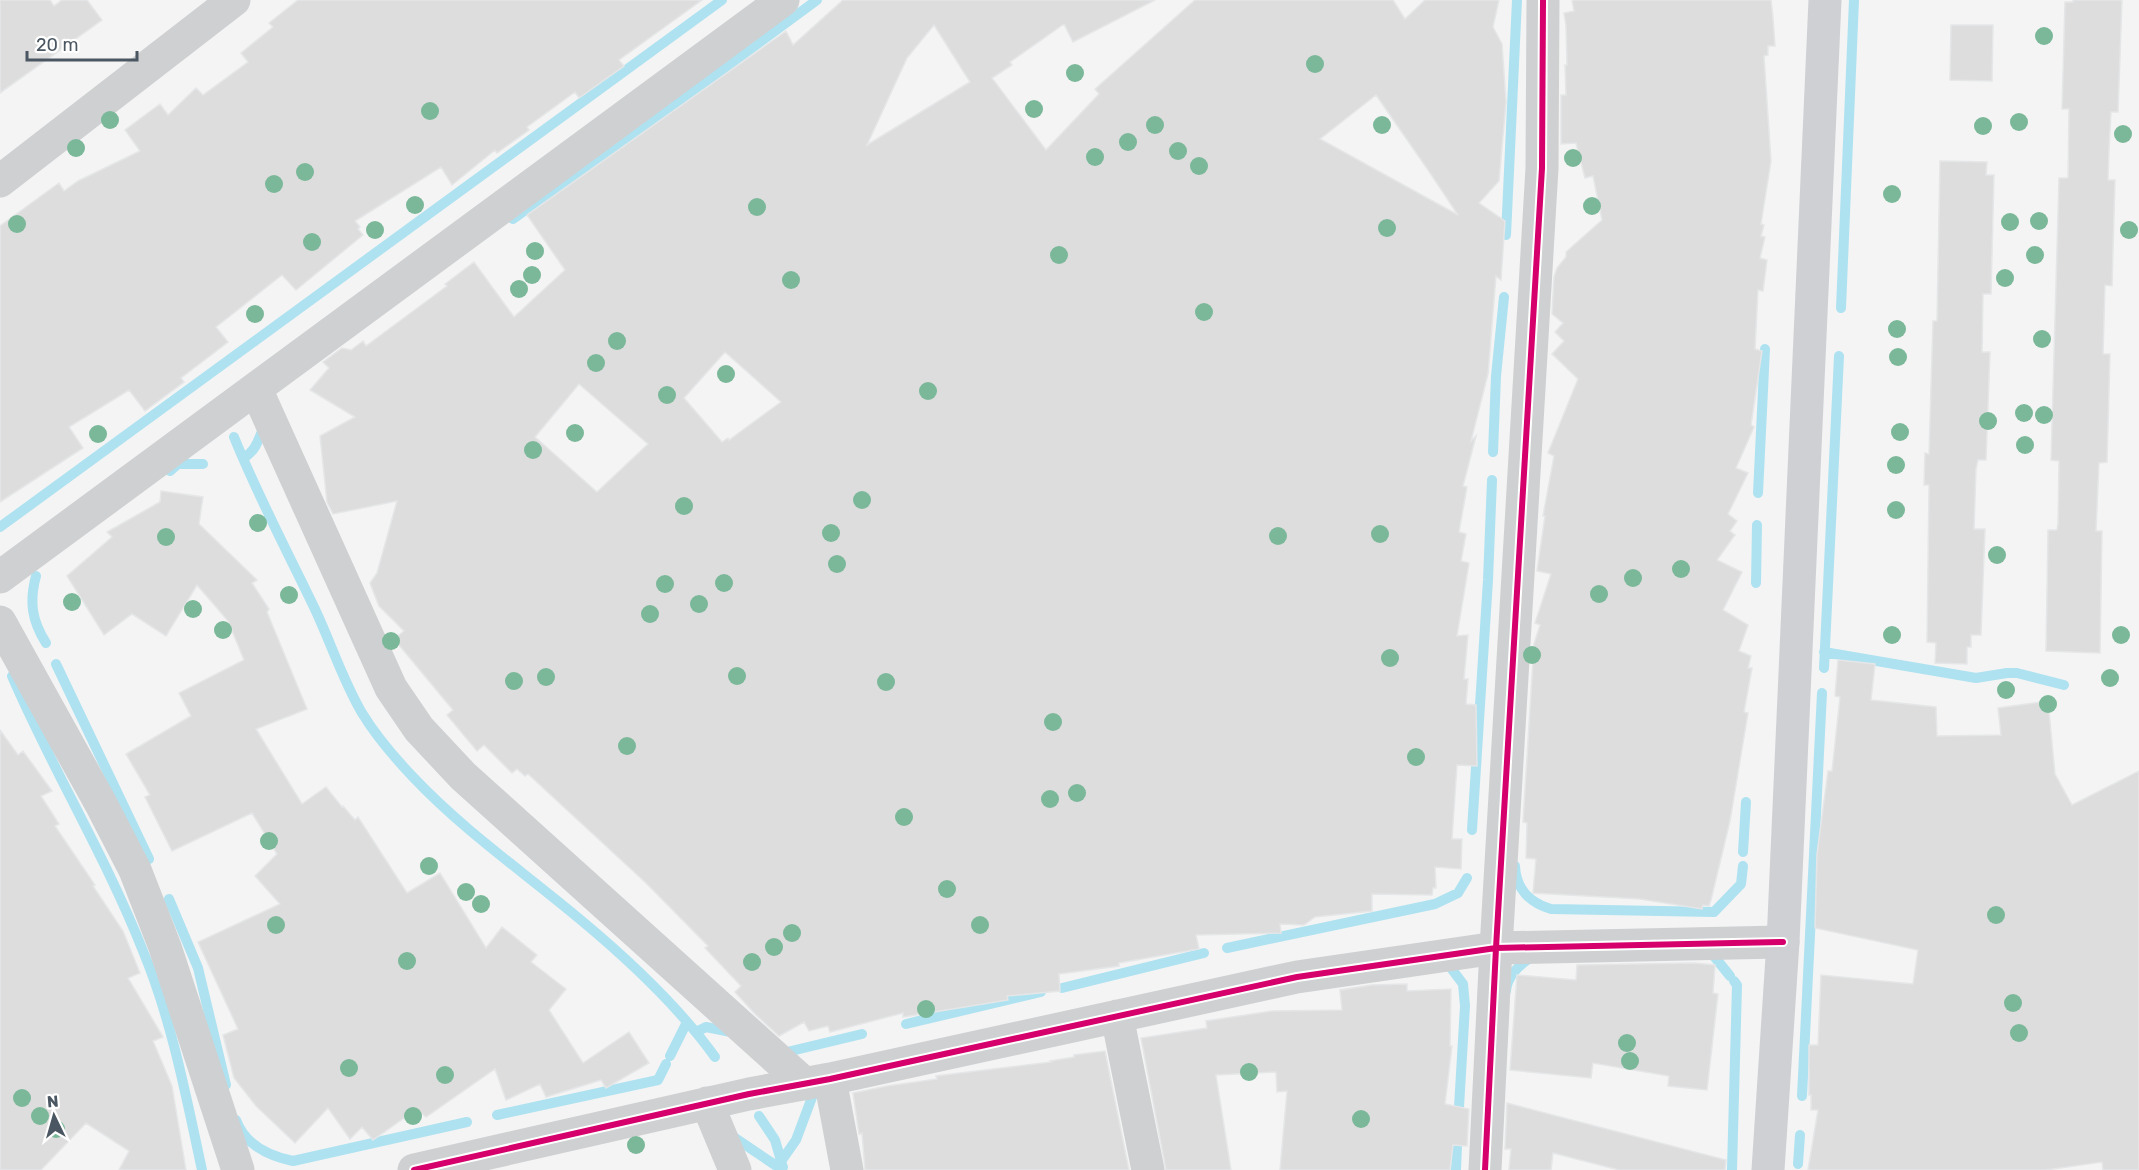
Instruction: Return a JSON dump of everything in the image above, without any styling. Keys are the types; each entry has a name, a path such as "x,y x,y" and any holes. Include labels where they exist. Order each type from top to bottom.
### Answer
{"street":[{"path":"0,181 234,0"},
{"path":"0,577 783,0"},
{"path":"1485,1170 1542,168 1543,0"},
{"path":"1768,1170 1783,942 1826,0"},
{"path":"256,389 391,688 419,729 463,776 817,1082 847,1170"},
{"path":"0,622 135,870 165,947 238,1170"},
{"path":"414,1170 479,1163 707,1103 817,1082 1297,977 1496,948 1783,942"},
{"path":"1117,1016 1148,1170"},
{"path":"707,1103 735,1170"}],"building":[{"path":"0,0 50,0 54,6 62,0 87,0 102,20 0,93"},
{"path":"298,0 702,0 619,60 624,66 579,98 575,92 527,127 529,130 497,153 495,150 452,185 441,167 355,221 363,235 296,290 282,275 216,327 228,342 181,378 184,382 145,411 129,390 69,427 83,448 0,502 0,226 59,183 64,191 78,181 140,151 125,130 160,104 168,115 196,88 203,95 248,62 241,53 273,27 269,23"},
{"path":"843,0 1155,0 1073,42 1064,24 1010,62 1012,65 992,78 1046,150 1099,94 1095,89 1195,0 1393,0 1405,19 1425,0 1499,0 1493,27 1502,44 1506,102 1499,181 1479,203 1505,221 1501,280 1496,276 1488,374 1471,441 1476,436 1463,486 1467,487 1459,532 1466,534 1461,561 1469,563 1457,636 1468,635 1464,679 1468,679 1466,704 1476,705 1477,766 1457,765 1452,839 1462,839 1461,869 1435,867 1436,888 1433,888 1432,895 1372,894 1372,911 1315,917 1304,925 1280,924 1281,933 1196,935 1199,949 1119,963 1119,966 1059,974 1060,991 1007,996 1008,1000 903,1017 903,1013 830,1032 828,1026 809,1031 804,1022 779,1036 735,992 741,986 705,948 708,946 646,883 528,774 525,776 517,769 512,773 484,745 477,751 447,715 453,710 394,639 404,631 379,606 370,583 377,573 397,501 333,514 327,502 320,436 355,417 310,390 329,368 323,362 342,348 351,350 363,341 366,346 447,286 445,284 474,262 514,317 565,270 527,215 786,31 793,45","holes":["934,25 970,82 867,145 907,58","1376,95 1458,215 1320,139","725,352 781,402 729,440 728,438 722,442 684,398","579,384 648,444 597,492 535,437"]},
{"path":"1572,0 1771,0 1775,46 1768,46 1768,55 1764,56 1771,161 1761,224 1764,225 1761,236 1765,237 1760,258 1767,260 1763,291 1758,290 1755,349 1762,351 1751,425 1754,427 1736,468 1748,473 1728,514 1737,521 1730,531 1735,535 1717,560 1742,572 1723,610 1748,625 1739,651 1751,656 1748,668 1752,668 1744,712 1748,713 1730,821 1711,900 1709,906 1703,905 1702,909 1640,899 1533,893 1536,859 1526,858 1527,823 1523,822 1534,644 1540,625 1535,623 1551,574 1537,571 1545,516 1543,516 1554,456 1548,453 1578,379 1552,354 1564,341 1555,332 1563,323 1552,314 1554,277 1557,268 1566,257 1566,252 1602,220 1593,176 1585,178 1576,143 1561,144 1561,95 1566,95 1565,65 1567,65 1564,13 1574,11"},
{"path":"2073,0 2122,0 2118,112 2111,112 2108,180 2115,180 2112,286 2105,285 2103,354 2110,354 2107,462 2099,463 2096,531 2102,531 2100,653 2046,651 2048,530 2057,530 2058,523 2059,461 2051,460 2059,178 2068,178 2069,109 2062,109 2065,2 2073,2"},
{"path":"1951,25 1993,25 1992,81 1950,80"},
{"path":"1940,161 1987,162 1986,175 1994,175 1991,294 1983,294 1982,352 1990,352 1986,460 1978,460 1976,469 1974,529 1985,529 1981,635 1971,635 1971,647 1967,647 1967,664 1935,663 1936,643 1927,642 1929,485 1924,485 1925,453 1929,454 1933,321 1937,321"},
{"path":"161,491 203,497 199,524 257,580 252,583 269,609 267,612 307,709 256,729 302,804 326,787 355,820 358,817 407,893 440,873 486,948 502,927 537,955 531,962 566,989 549,1010 583,1063 629,1032 649,1063 606,1088 601,1080 546,1097 540,1084 506,1100 495,1069 426,1117 417,1109 373,1140 362,1127 350,1139 328,1108 295,1143 256,1106 234,1078 223,1035 238,1029 198,942 280,904 255,876 277,854 252,813 172,851 145,797 150,795 126,754 191,716 179,693 244,660 228,621 197,585 166,636 132,614 104,635 67,576 112,537 107,532 160,502"},
{"path":"1838,660 1875,664 1871,700 1936,707 1937,736 2001,735 1998,708 2048,701 2055,774 2072,805 2139,771 2139,1170 2103,1170 2102,1162 2046,1170 1808,1170 1818,1110 1811,1110 1809,1045 1818,1045 1821,975 1913,984 1918,950 1815,928 1817,854 1828,771 1832,771 1840,697 1835,696"},
{"path":"0,730 18,755 23,751 52,791 41,796 59,824 55,826 123,931 140,973 128,978 163,1037 153,1041 172,1086 186,1170 119,1170 129,1151 86,1123 41,1170 0,1170"},
{"path":"1694,963 1715,965 1713,993 1718,994 1707,1090 1668,1086 1669,1076 1593,1063 1591,1078 1510,1070 1517,975 1576,980 1577,965"},
{"path":"1407,984 1407,991 1451,989 1450,1046 1452,1046 1445,1104 1469,1109 1467,1146 1453,1145 1450,1170 1280,1170 1287,1091 1277,1092 1276,1072 1216,1075 1231,1170 1166,1170 1141,1038 1207,1028 1206,1021 1272,1011 1342,1010 1340,990 1372,985"},
{"path":"1105,1051 1129,1170 865,1170 862,1133 859,1134 853,1093 937,1079 936,1076 1051,1062 1074,1057 1074,1055"},
{"path":"1507,1103 1726,1160 1725,1170 1619,1170 1553,1153 1551,1170 1509,1170 1511,1149 1505,1149"}],"waterway":[{"path":"0,527 722,0"},
{"path":"513,219 817,0"},
{"path":"1506,235 1517,0"},
{"path":"1841,308 1854,0"},
{"path":"1493,452 1496,376 1504,297"},
{"path":"1758,493 1765,349"},
{"path":"1824,668 1839,356"},
{"path":"243,458 255,448 265,424"},
{"path":"234,437 319,618 348,687 379,738 413,777 453,816 636,968 686,1020 715,1057"},
{"path":"170,471 178,464 203,464"},
{"path":"1472,830 1492,480"},
{"path":"1756,583 1757,525"},
{"path":"36,576 33,611 46,643"},
{"path":"1824,652 1976,678 2017,673 2064,685"},
{"path":"56,664 149,859"},
{"path":"12,676 113,881 153,977 177,1059 202,1170"},
{"path":"1802,1096 1822,693"},
{"path":"1743,852 1746,802"},
{"path":"1515,866 1518,882 1526,894 1537,903 1551,909 1714,912 1741,884 1743,866"},
{"path":"1227,948 1435,904 1458,893 1467,878"},
{"path":"169,899 198,968 226,1085"},
{"path":"1062,988 1204,953"},
{"path":"1709,955 1713,955 1730,976"},
{"path":"1506,991 1515,971 1532,957"},
{"path":"1445,960 1463,984 1465,1006 1459,1107"},
{"path":"1732,1170 1737,985 1734,981"},
{"path":"906,1024 1041,992"},
{"path":"670,1056 687,1022"},
{"path":"696,1032 706,1027 731,1032"},
{"path":"781,1050 787,1052 862,1034"},
{"path":"497,1115 658,1080 666,1064"},
{"path":"782,1160 796,1140 814,1092 821,1090"},
{"path":"759,1116 775,1140 782,1164"},
{"path":"236,1120 240,1129 252,1143 275,1156 293,1161 467,1122"},
{"path":"729,1134 775,1165 783,1167"},
{"path":"1798,1164 1800,1135"},
{"path":"1456,1170 1457,1146"}],"cycle path":[{"path":"1485,1170 1542,168 1543,0"},
{"path":"414,1170 749,1094 830,1079 1297,977 1496,948 1783,942"}]}
